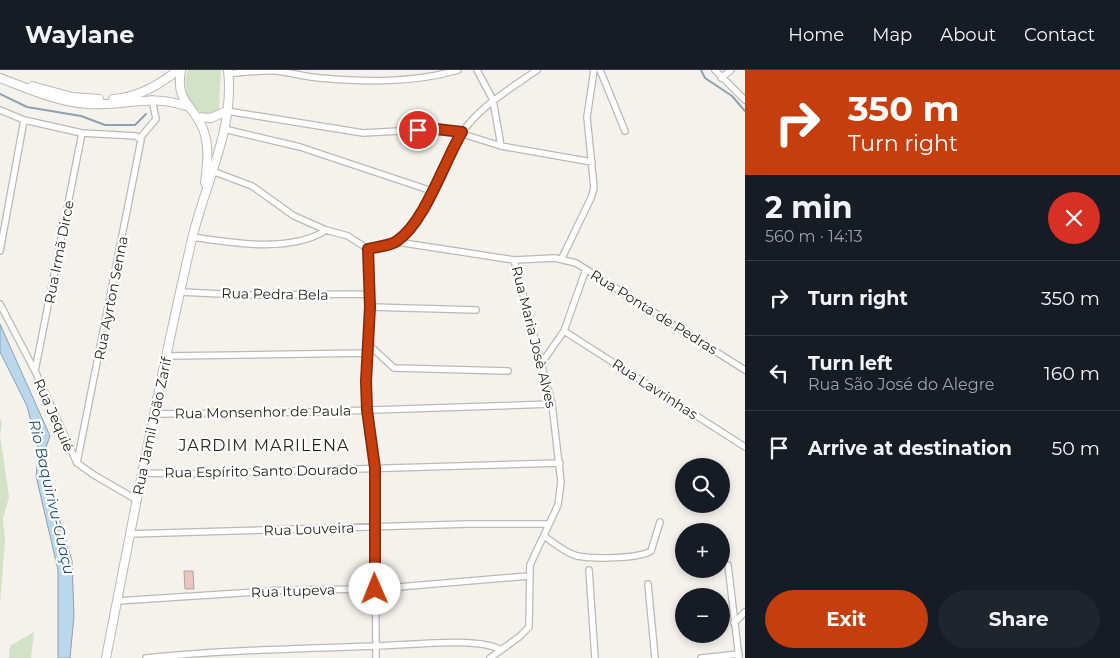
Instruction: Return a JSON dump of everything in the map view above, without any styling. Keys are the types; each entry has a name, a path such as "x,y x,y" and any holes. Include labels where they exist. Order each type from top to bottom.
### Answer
{"main road":[{"path":"0,73 34,86 72,97 116,100 148,90 179,70 180,86 186,106"},
{"name":"Rua Jamil João Zarif","path":"203,195 224,129 227,111 228,72"},
{"path":"0,78 45,96 88,104 111,105 152,99 171,101 186,106"},
{"name":"Rua Jamil João Zarif","path":"106,658 154,414 203,195 208,152 207,141 197,117 186,106"},
{"path":"197,117 211,118 227,111"}],"street":[{"path":"228,72 277,71 320,78 402,81 436,77 458,70"},
{"path":"477,70 493,100 501,146"},
{"path":"397,242 419,216 449,153 462,132 493,100 537,70"},
{"path":"212,171 252,186 294,216 326,230 348,236 368,249 397,242 514,260 562,258 593,193 587,117 594,70"},
{"path":"600,70 625,132"},
{"path":"715,70 745,100"},
{"path":"721,78 731,70"},
{"path":"0,110 24,120 82,133 138,137 156,120 152,99"},
{"path":"227,111 363,133 436,129 462,132 501,146 592,162"},
{"path":"0,251 24,120"},
{"path":"224,129 300,147 432,191"},
{"name":"Rua Irmã Dirce","path":"35,371 82,133"},
{"name":"Rua Ayrton Senna","path":"78,463 109,311 138,137"},
{"path":"193,237 250,244 289,243 309,240 326,230"},
{"path":"368,249 370,307 367,410 375,468 376,658"},
{"name":"Rua Ponta de Pedras","path":"562,258 586,269 745,370"},
{"name":"Rua Maria Josè Alves","path":"490,658 525,632 530,623 529,576 533,556 544,536 560,496 560,463 552,404 543,361 526,308 514,260"},
{"path":"543,361 564,331 586,269"},
{"name":"Rua Pedra Bela","path":"181,292 242,295 370,294"},
{"name":"Rua Jequié","path":"0,304 35,371 78,463 94,475 137,500"},
{"path":"370,307 476,310"},
{"name":"Rua Lavrinhas","path":"564,331 745,447"},
{"path":"368,344 394,368 508,371"},
{"path":"167,356 368,353"},
{"name":"Rua Monsenhor de Paula","path":"154,414 552,404"},
{"name":"Rua Espírito Santo Dourado","path":"142,473 190,474 560,463"},
{"path":"544,536 567,552 578,556 624,556 648,552 653,549 660,522"},
{"name":"Rua Louveira","path":"129,534 548,524"},
{"path":"589,570 595,658"},
{"name":"Rua Itupeva","path":"117,601 285,590 375,589 529,576"},
{"path":"701,658 739,656 729,578"},
{"path":"648,584 655,658"},
{"path":"734,623 745,612"},
{"path":"146,658 242,650 451,643 492,646 501,650"}],"green space":[{"path":"188,70 221,70 219,109 212,115 198,110 189,99 185,85"},
{"path":"0,418 2,423 0,435"},
{"path":"0,435 9,497 3,519 5,541 0,605"},
{"path":"34,632 31,658 9,658 10,646"}],"water":[{"name":"Rio Baquirivu-Guaçu","path":"0,324 50,436 45,450 47,463 56,508 72,561 74,616 70,658 58,658 58,570 36,476 39,451 27,406 0,352"}],"building":[{"path":"184,571 193,571 194,589 185,589"}],"waterway":[{"path":"701,70 705,78 732,96 745,111"},
{"path":"0,94 27,107 81,116 105,125 135,125 146,114"}],"district":[{"name":"JARDIM MARILENA","path":"264,445"}],"route":[{"path":"375,589 375,468 367,410 366,381 370,307 368,249 397,242 414,223 423,210 449,153 462,132 436,129 418,130"}]}
